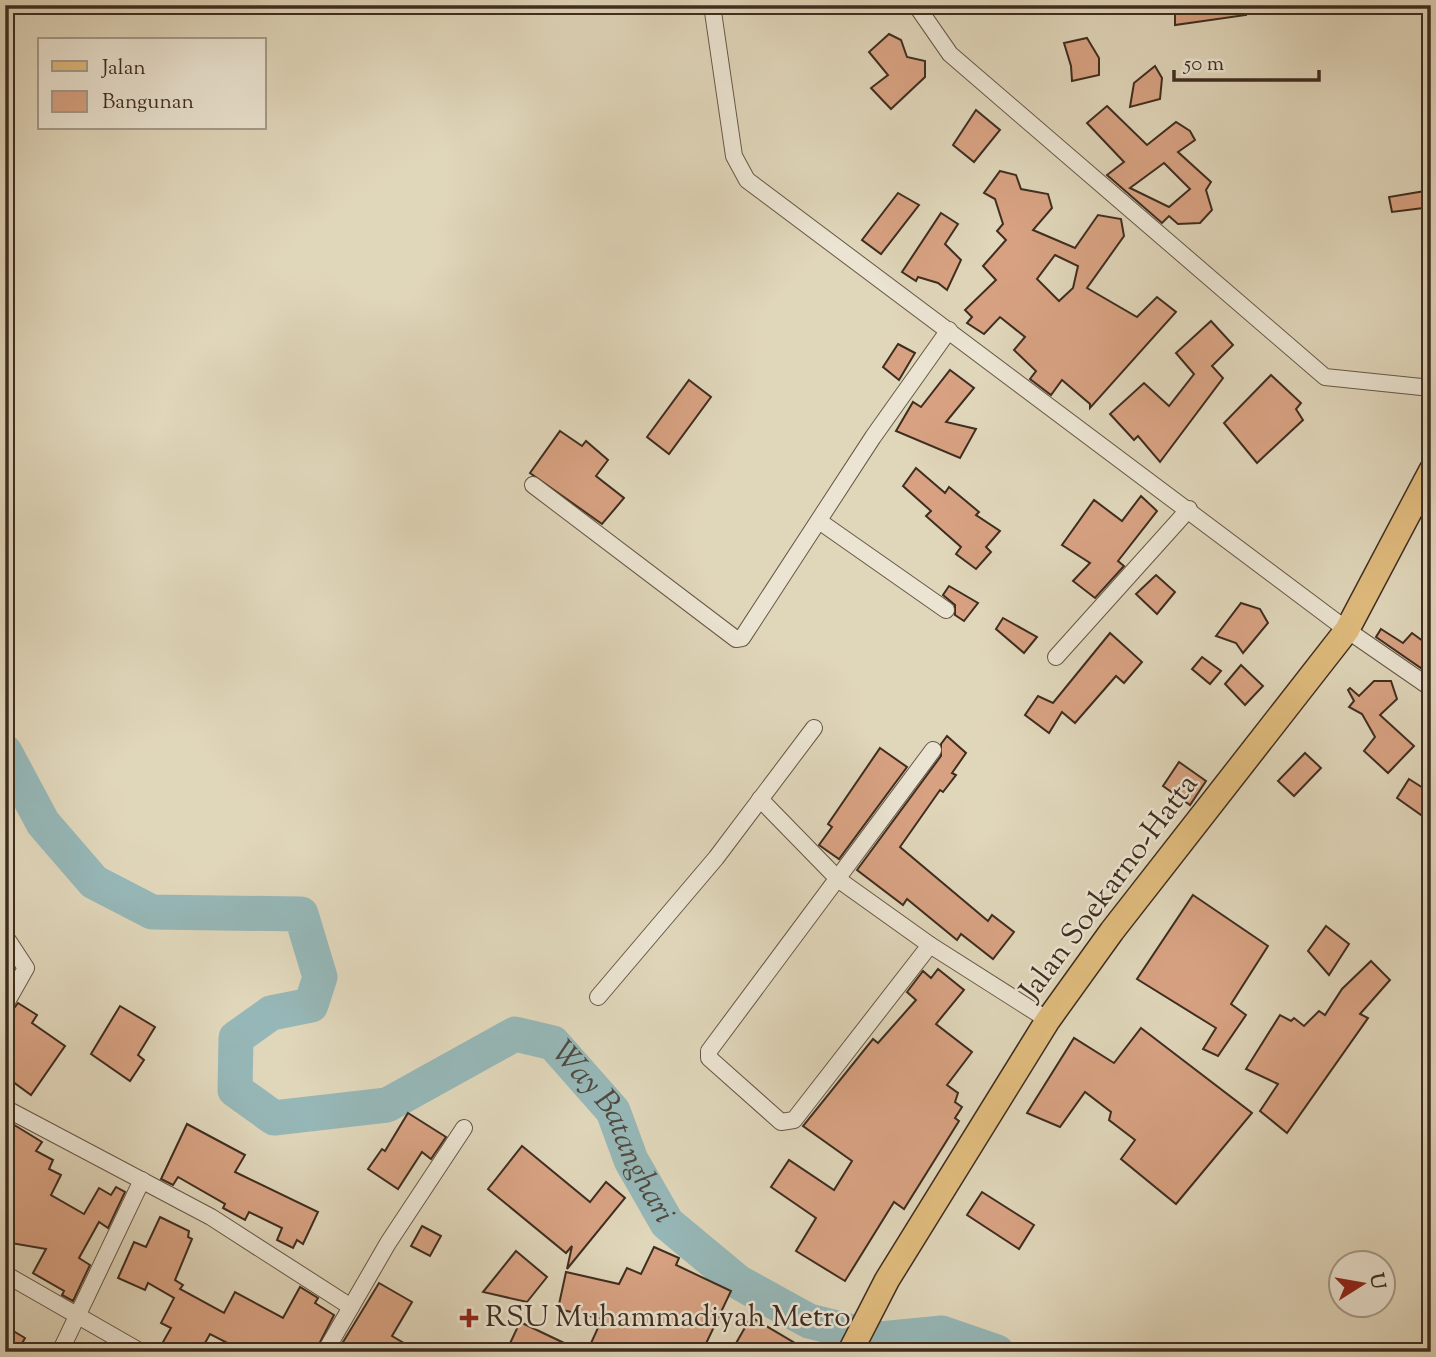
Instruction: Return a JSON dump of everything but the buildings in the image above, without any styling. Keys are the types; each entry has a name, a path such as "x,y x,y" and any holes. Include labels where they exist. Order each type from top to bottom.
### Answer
{"main road":[{"name":"Jalan Soekarno-Hatta","path":"853,1344 887,1280 1048,1020 1112,931 1347,630 1431,471"}],"street":[{"path":"712,5 734,156 747,180 1347,630 1431,688"},
{"path":"916,5 950,54 1325,377 1431,388"},
{"path":"533,485 736,639 742,638 873,437 949,330"},
{"path":"1056,657 1189,509"},
{"path":"818,521 946,610"},
{"path":"598,997 716,858 814,728"},
{"path":"930,945 794,1120 781,1122 710,1061 708,1055 933,750"},
{"path":"760,799 839,880 930,945 1048,1020"},
{"path":"5,936 21,955 26,968 5,1005"},
{"path":"5,1108 211,1217 351,1307"},
{"path":"325,1352 388,1244 464,1128"},
{"path":"60,1352 142,1180"},
{"path":"5,1274 141,1352"}],"waterway":[{"name":"Way Batanghari","path":"5,752 43,823 94,882 152,912 301,914 320,977 311,1005 271,1013 236,1038 235,1090 274,1118 387,1105 515,1034 553,1043 613,1111 631,1160 667,1223 738,1282 809,1321 880,1339 942,1333 997,1352"}],"place":[{"name":"RSU Muhammadiyah Metro","path":"469,1318"}]}
